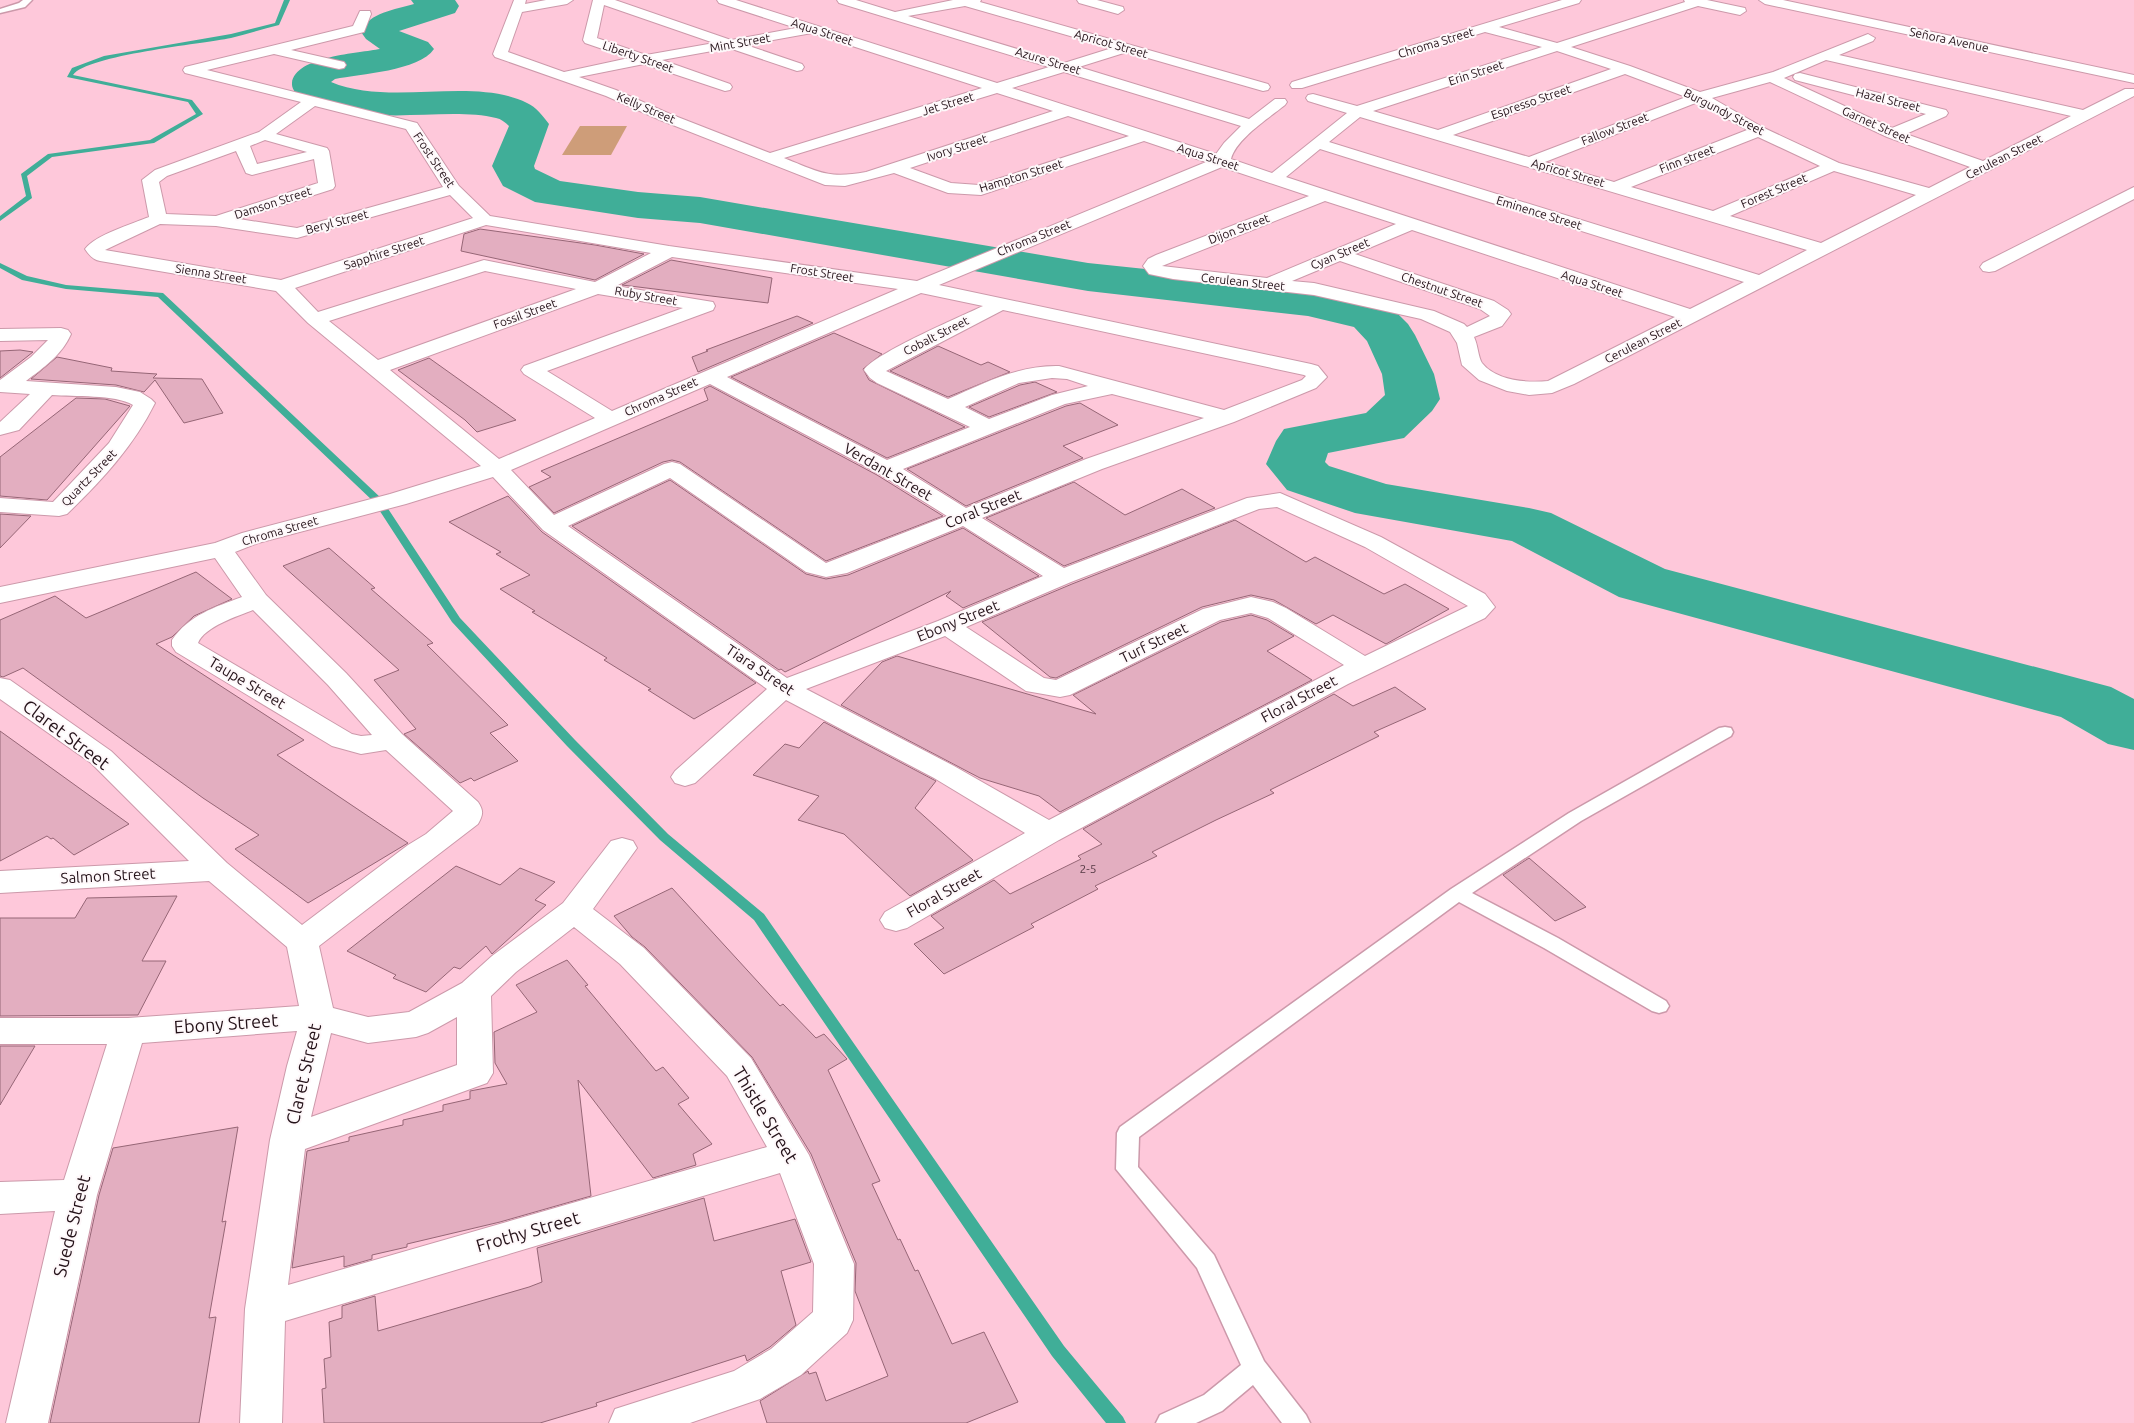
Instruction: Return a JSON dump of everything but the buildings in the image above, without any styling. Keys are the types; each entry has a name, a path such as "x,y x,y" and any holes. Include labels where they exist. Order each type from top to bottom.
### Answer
{"street":[{"path":"518,4 566,0"},
{"name":"Liberty Street","path":"599,0 590,40 725,87"},
{"path":"603,0 796,67"},
{"name":"Aqua Street","path":"723,0 1000,88 1691,316"},
{"name":"Azure Street","path":"843,0 1069,67 1253,125"},
{"path":"1083,0 1118,10"},
{"name":"Chroma Street","path":"1279,85 1486,28 1574,0"},
{"name":"Señora Avenue","path":"1765,0 2129,89"},
{"path":"867,19 966,1"},
{"name":"Apricot Street","path":"966,1 1127,48 1279,85 1314,90 1316,93 1296,101"},
{"path":"1693,1 1740,11"},
{"name":"Erin Street","path":"1274,179 1358,111 1693,1"},
{"name":"Kelly Street","path":"518,4 500,54 611,93 665,117 825,180 845,181"},
{"name":"Frost Street","path":"365,14 358,29 190,70 412,126 453,189 485,220 920,288"},
{"name":"Mint Street","path":"564,76 646,59 841,24"},
{"name":"Burgundy Street","path":"1486,28 1557,47 1625,69 1700,97 1759,131 1833,166 1931,194"},
{"name":"Fallow Street","path":"1530,162 1700,97 1778,75 1873,39 1846,33"},
{"name":"Jet Street","path":"769,158 1127,48"},
{"path":"274,49 339,65"},
{"path":"1825,56 2085,115"},
{"name":"Espresso Street","path":"1438,135 1625,69"},
{"name":"Garnet Street","path":"1778,75 1892,134 1984,167"},
{"name":"Hazel Street","path":"1778,75 1941,113 1892,134"},
{"name":"Apricot Street","path":"1279,85 1258,92 1259,95 1358,111 1823,249"},
{"path":"2105,91 2129,89"},
{"name":"Cerulean Street","path":"1154,263 1152,266 1155,270 1164,273 1268,284 1338,294 1427,315 1457,328 1467,343 1472,365 1478,372 1514,387 1541,389 1552,387 1567,380 2085,115 2129,89"},
{"path":"158,219 150,180 161,173 264,135 313,101"},
{"path":"1222,161 1222,156 1226,150 1253,125 1296,101"},
{"name":"Ivory Street","path":"845,181 897,168 1068,111"},
{"name":"Finn street","path":"1616,187 1759,131"},
{"path":"264,135 321,151 321,153"},
{"name":"Hampton Street","path":"897,168 949,189 974,191 1144,136"},
{"path":"241,144 252,170 321,153"},
{"name":"Eminence Street","path":"1319,144 1760,281"},
{"name":"Damson Street","path":"216,221 326,186 321,153"},
{"name":"Chroma Street","path":"0,596 221,549 250,538 398,499 497,468 709,376 920,288 958,270 1222,161"},
{"name":"Forest Street","path":"1715,216 1833,166"},
{"name":"Beryl Street","path":"158,219 216,221 297,233 453,189"},
{"path":"1990,267 2101,211 2134,192"},
{"name":"Dijon Street","path":"1154,263 1324,196"},
{"name":"Sienna Street","path":"158,219 107,241 94,250 100,256 282,286"},
{"name":"Sapphire Street","path":"282,286 485,220"},
{"name":"Cyan Street","path":"1268,284 1411,224"},
{"name":"Fossil Street","path":"376,368 597,288 669,250"},
{"name":"Chestnut Street","path":"1340,254 1487,305 1501,314 1500,318 1494,322 1463,335"},
{"name":"Ruby Street","path":"315,319 484,265 597,288 706,306 531,370 611,420"},
{"path":"282,286 315,319 497,468"},
{"name":"Cobalt Street","path":"920,288 1001,304"},
{"name":"Cobalt Street","path":"987,427 884,378 874,370 891,359 1001,304"},
{"name":"Coral Street","path":"551,525 672,469 815,567 826,570 838,568 1094,464 1309,384 1317,376 1311,370 1198,344 1001,304"},
{"path":"0,335 61,334 59,341 52,349 4,386"},
{"path":"948,407 1003,382 1023,376 1053,372 1071,374 1112,388 1226,416"},
{"name":"Verdant Street","path":"709,376 886,468 1062,577"},
{"name":"Quartz Street","path":"0,505 58,509 114,455 135,423 144,403 133,396 125,395 4,386"},
{"path":"0,429 11,425 48,388"},
{"path":"886,468 1059,399 1112,388"},
{"name":"Tiara Street","path":"497,468 551,525 784,688 855,727 944,772 1048,834"},
{"name":"Floral Street","path":"896,920 1048,834 1330,682 1476,613 1482,607 1476,599 1373,542 1280,500 1255,503"},
{"name":"Ebony Street","path":"685,777 784,688 947,626 1062,577 1255,503"},
{"path":"221,549 257,600 337,679 392,740 468,809 466,817 302,942"},
{"name":"Taupe Street","path":"257,600 205,622 189,633 184,640 185,646 342,740 361,745 392,740"},
{"name":"Turf Street","path":"947,626 1036,685 1060,689 1212,614 1251,605 1264,607 1277,613 1365,667"},
{"name":"Claret Street","path":"0,686 101,757 216,870 302,942 318,1017 304,1066 288,1140 266,1309 261,1423"},
{"name":"Ebony Street","path":"0,1030 128,1031 318,1017 368,1030 416,1024 474,992 504,964 574,911 622,848"},
{"name":"Salmon Street","path":"0,882 216,870"},
{"name":"Thistle Street","path":"574,911 632,956 739,1067 792,1155 834,1264 833,1320 786,1362 745,1386 630,1423"},
{"path":"288,1140 475,1073 474,992"},
{"name":"Suede Street","path":"27,1423 78,1194 128,1031"},
{"name":"Frothy Street","path":"266,1309 792,1155"},
{"path":"0,1198 78,1194"}],"lane":[{"path":"0,11 22,5 28,0"},
{"path":"1297,1423 1255,1369 1206,1262 1127,1169 1128,1133 1458,892 1575,817 1725,732"},
{"path":"1458,892 1551,943 1659,1006"},
{"path":"1169,1423 1213,1403 1255,1369"}],"shaded area":[{"path":"580,126 627,126 611,155 562,155"}],"waterway":[{"path":"0,219 30,197 23,175 50,155 152,142 200,114 190,101 69,76 74,69 104,58 231,36 277,24 287,0"},
{"path":"427,0 443,6 393,21 380,27 378,32 390,41 416,49 396,57 323,70 311,80 311,87 327,94 363,102 481,105 511,110 520,115 529,124 513,166 518,177 550,193 638,205 700,210 1088,277 1308,301 1371,316 1390,335 1408,374 1413,399 1384,426 1304,441 1295,464 1308,478 1376,500 1529,526 1642,583 2086,702 2134,728"},
{"path":"0,265 25,278 66,287 160,295 378,500 456,620 571,743 664,837 759,917 1058,1351 1117,1423"}]}
